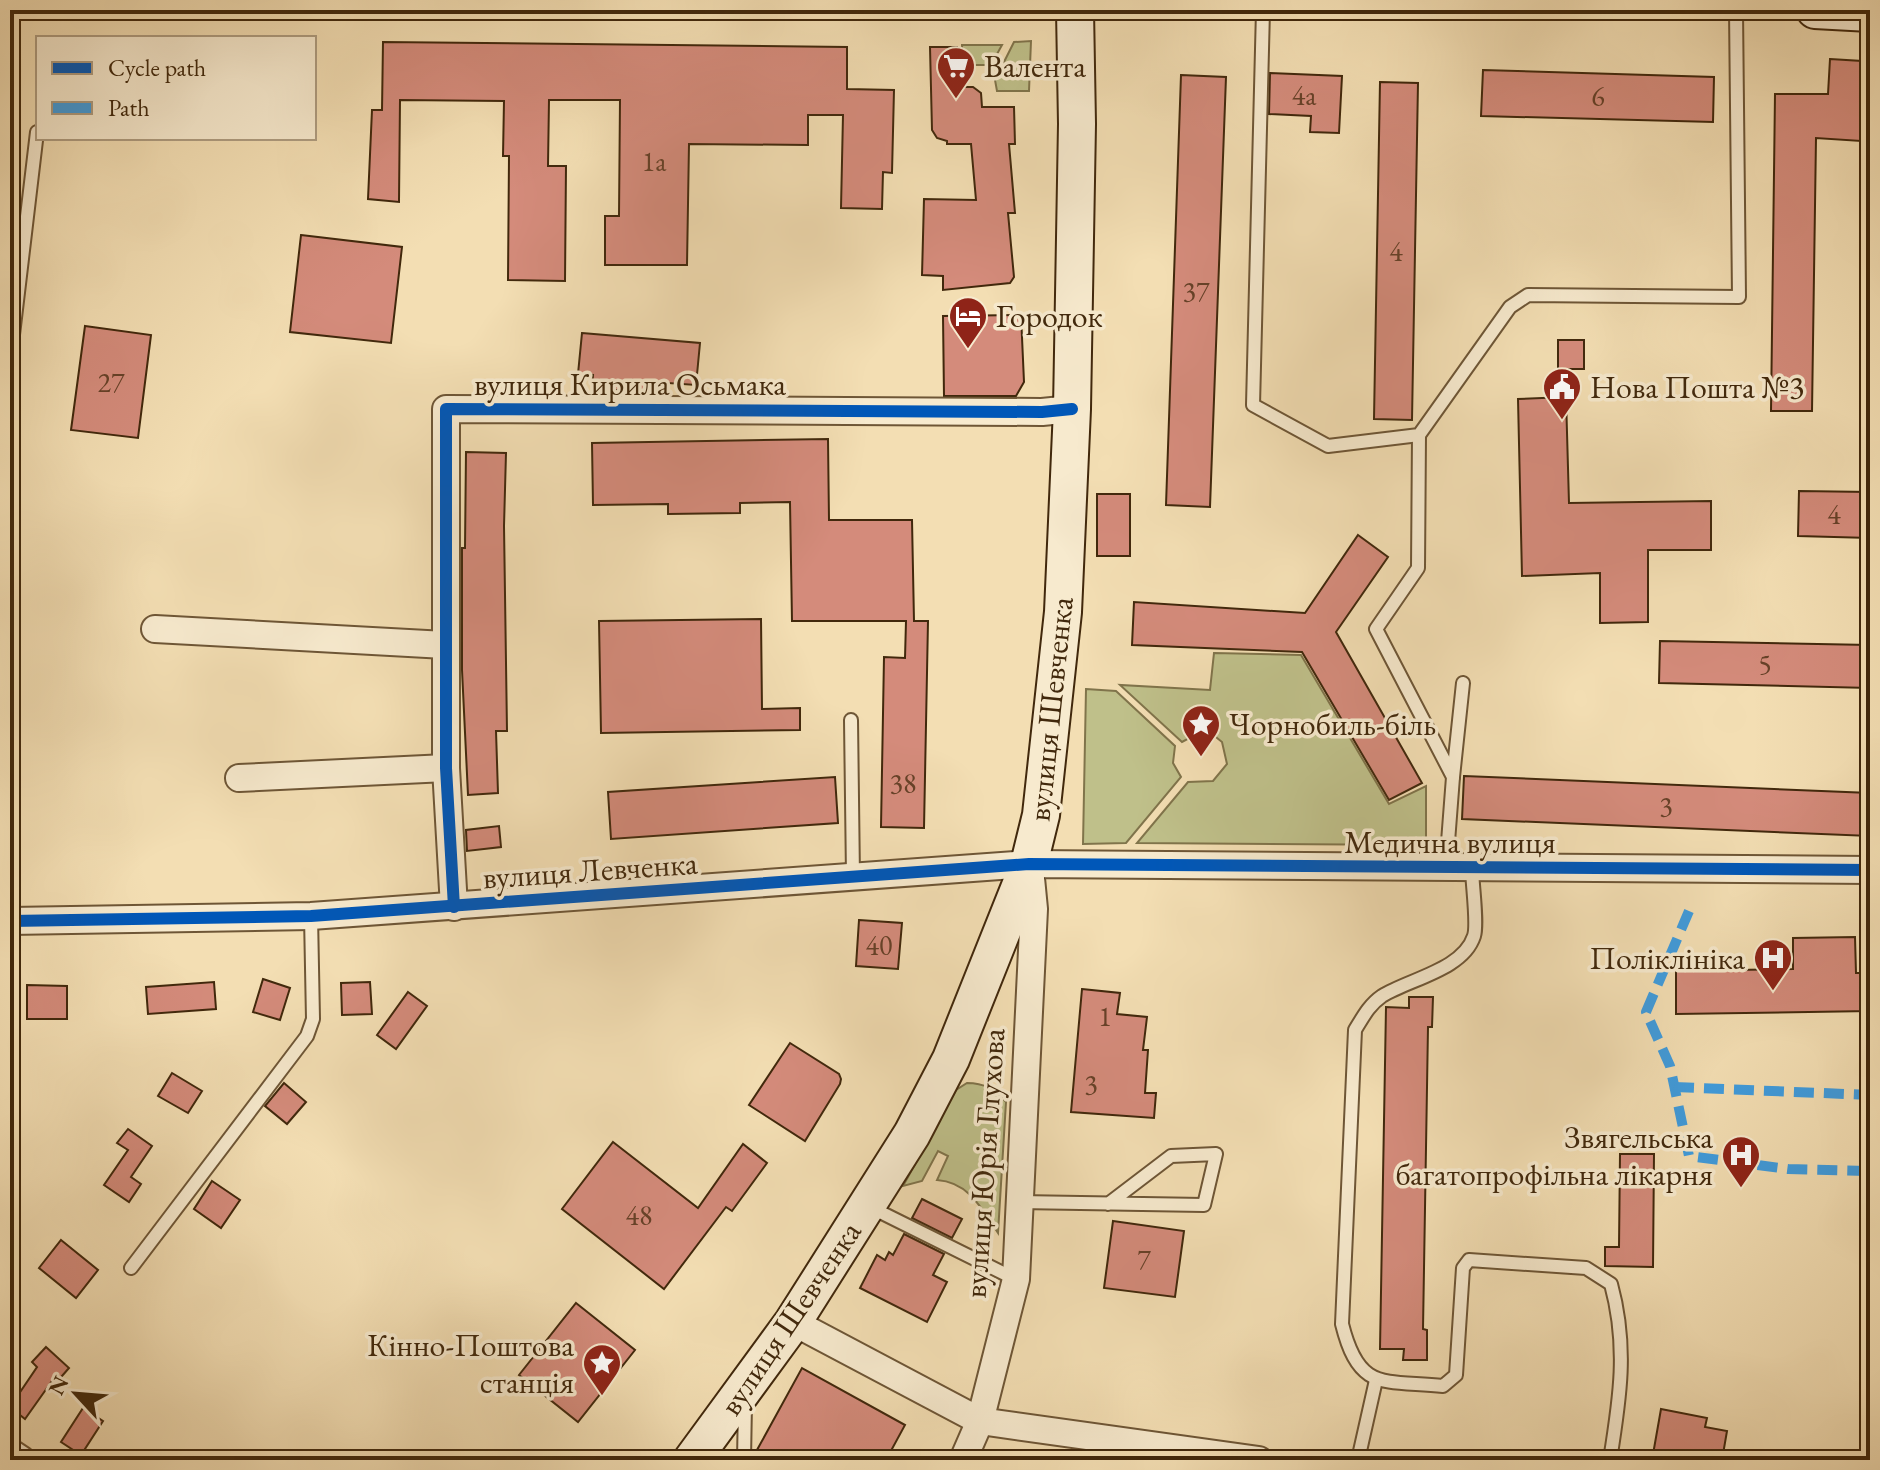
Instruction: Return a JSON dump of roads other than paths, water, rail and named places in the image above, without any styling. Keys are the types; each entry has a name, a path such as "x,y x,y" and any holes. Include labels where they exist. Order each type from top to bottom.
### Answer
{"main road":[{"name":"вулиця Шевченка","path":"692,1460 793,1322 912,1134 951,1059 1029,864 1041,815 1063,612 1072,409 1077,124 1075,10"},
{"path":"1815,10 1870,13"}],"street":[{"name":"вулиця Кирила Осьмака","path":"454,907 446,768 446,409 1042,412 1072,409"},
{"path":"155,629 445,645"},
{"path":"239,778 446,768"},
{"name":"Медична вулиця","path":"1029,864 1870,870"},
{"name":"вулиця Левченка","path":"10,921 311,916 1029,864"},
{"name":"вулиця Юрія Глухова","path":"963,1460 980,1421 1016,1279 1034,909 1029,864"},
{"path":"793,1322 980,1421 1259,1460"},
{"path":"10,1452 22,1460"}],"lane":[{"path":"1263,10 1253,405 1328,446 1419,435"},
{"path":"1453,777 1376,629 1418,568 1419,435 1510,307 1528,295 1739,297 1736,10"},
{"path":"10,360 36,140"},
{"path":"1463,683 1453,777 1459,868 1475,935 1464,954 1382,996 1367,1010 1355,1030 1342,1324 1348,1346 1364,1374 1376,1380 1443,1386 1456,1375 1463,1268 1469,1260 1586,1268 1611,1284 1618,1311 1622,1382 1610,1460"},
{"path":"851,720 853,877"},
{"path":"131,1268 307,1036 313,1019 311,916"},
{"path":"1019,1202 1108,1204 1204,1205 1216,1154 1171,1156 1108,1204"},
{"path":"867,1205 1016,1279"},
{"path":"1358,1460 1376,1380"},
{"path":"744,1460 746,1387"}],"place":[{"name":"Валента","path":"956,100"},
{"name":"Городок","path":"968,350"},
{"name":"Нова Пошта №3","path":"1562,421"},
{"name":"Чорнобиль-біль","path":"1201,758"},
{"name":"Поліклініка","path":"1773,992"},
{"name":"Звягельська багатопрофільна лікарня","path":"1741,1189"},
{"name":"Кінно-Поштова станція","path":"602,1397"}]}
